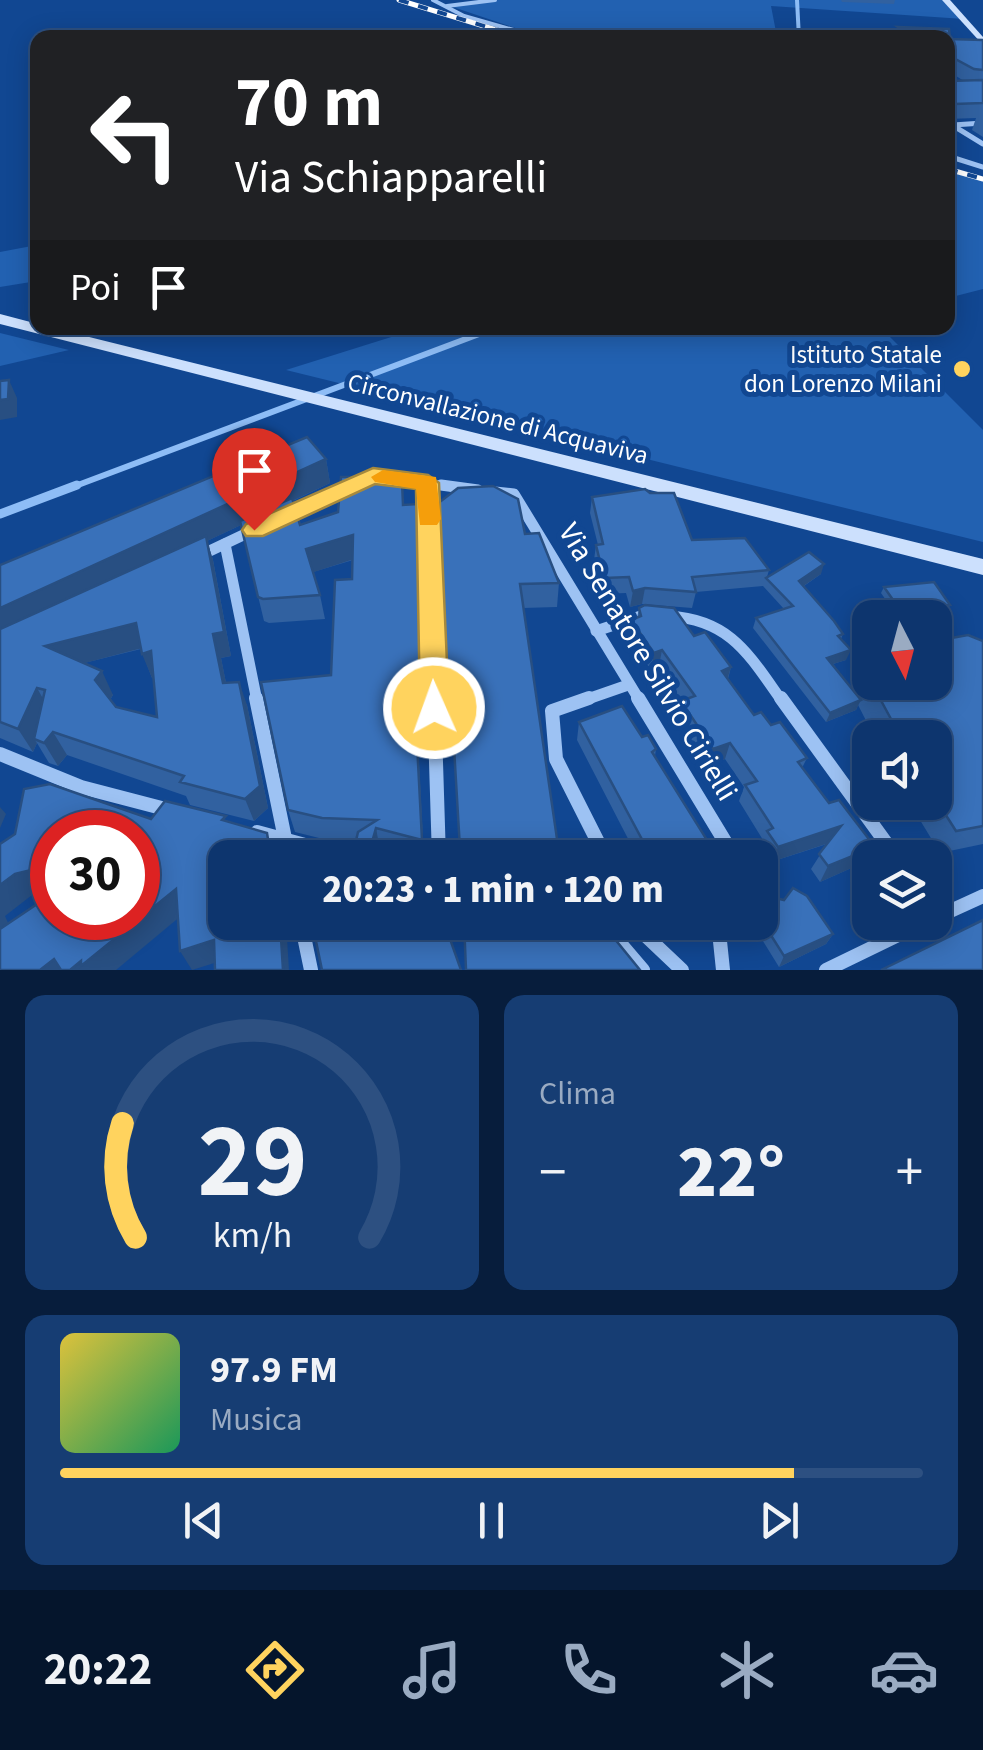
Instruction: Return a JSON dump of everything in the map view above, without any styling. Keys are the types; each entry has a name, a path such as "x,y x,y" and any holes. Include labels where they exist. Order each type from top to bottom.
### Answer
{"main road":[{"path":"946,0 980,38"},
{"name":"Circonvallazione di Acquaviva","path":"0,319 30,327"},
{"name":"Circonvallazione di Acquaviva","path":"63,335 983,567"}],"street":[{"path":"433,0 464,16 514,30"},
{"path":"446,6 495,0"},
{"path":"955,125 983,123"},
{"path":"955,127 983,144"},
{"path":"955,158 983,168"},
{"path":"190,560 373,476 428,483 438,840"},
{"name":"Via Senatore Silvio Cirielli","path":"428,483 514,494 724,840"},
{"path":"225,544 285,840"},
{"path":"596,631 641,614 697,618 739,641 884,840"},
{"path":"597,840 556,760 552,710 628,685"},
{"path":"0,754 81,787 187,814"},
{"path":"240,828 266,840"},
{"path":"952,909 983,896"},
{"path":"305,940 310,970"},
{"path":"617,940 643,970"},
{"path":"650,940 682,970"},
{"path":"720,940 724,970"},
{"path":"826,970 886,940"}],"shaded area":[{"path":"498,0 946,0 964,19 771,6 776,30 521,30 450,6"},
{"path":"955,171 983,180 983,289 955,296"},
{"path":"30,246 30,282 0,287 0,252"},
{"path":"0,333 69,350 0,366"},
{"path":"398,335 888,335 983,430 983,542 286,370"}],"building":[{"path":"898,27 949,30 903,30"},
{"path":"955,39 983,40 983,70 955,59"},
{"path":"983,80 983,103 955,104 955,81"},
{"path":"9,380 8,399 0,400 0,381"},
{"path":"307,437 326,459 0,608 0,565"},
{"path":"341,477 394,477 394,482 402,482 403,505 418,504 422,665 413,665 422,840 376,828 373,840 356,840 358,832 377,820 322,818 288,810 261,682 331,675 335,580 352,579 353,535 306,549 320,595 263,599 258,597 240,521 292,498 300,525 338,512"},
{"path":"493,486 518,499 525,534 539,533 559,583 520,584 557,840 459,840 449,663 442,664 437,504 458,488"},
{"path":"645,489 650,493 674,493 692,540 745,538 769,570 692,577 696,592 645,588 633,591 629,577 604,578 596,545 603,544 592,497"},
{"path":"206,536 224,632 213,634 223,683 239,682 260,786 245,799 180,782 184,776 53,732 44,743 34,739 45,690 37,688 18,729 0,722 0,629","holes":["136,623 142,654 151,651 157,717 116,707 95,680 102,671 45,646"]},
{"path":"809,552 824,564 799,581 843,634 838,636 851,650 827,658 852,689 852,700 861,700 830,713 756,618 793,606 766,578"},
{"path":"934,582 947,600 893,600 884,587"},
{"path":"639,608 674,608 694,636 705,632 731,667 722,671 754,715 761,712 771,725 780,722 807,758 798,762 829,803 839,800 870,840 852,840 852,856 828,866 819,854 841,826 778,847 778,840 773,840 767,831 773,828 745,785 757,781 730,743 713,749 681,701 695,696 662,650 654,653 631,620 641,616"},
{"path":"968,635 983,641 983,826 956,831 949,820 952,720 888,720 881,700 952,700 952,638"},
{"path":"622,706 642,737 648,735 656,749 652,752 707,840 642,840 579,722"},
{"path":"50,784 125,810 30,810 30,870 15,874 0,885 0,844 15,834 24,789"},
{"path":"165,801 226,816 222,820 267,833 268,840 208,840 208,940 214,940 180,951 176,889 160,902 158,810"},
{"path":"793,888 807,896 833,934 784,956 774,940 778,940 778,899 784,900"},
{"path":"30,909 30,940 113,940 81,966 81,961 70,970 61,970 54,959 40,970 0,970 0,929"},
{"path":"983,920 983,970 881,970 942,940 952,940 952,935"},
{"path":"214,940 281,940 283,970 215,970"},
{"path":"316,940 450,940 461,970 322,970"},
{"path":"465,940 616,940 640,970 466,970"}],"waterway":[{"path":"797,0 799,30"},
{"path":"70,488 476,335"},
{"path":"0,514 77,485"}],"railway":[{"path":"399,0 497,30"},
{"path":"955,171 983,179"}],"slow traffic":[{"path":"383,477 428,483 429,519"}],"place":[{"name":"Istituto Statale don Lorenzo Milani","path":"962,369"}],"route":[{"path":"254,530 373,476 428,483 434,708"}]}
